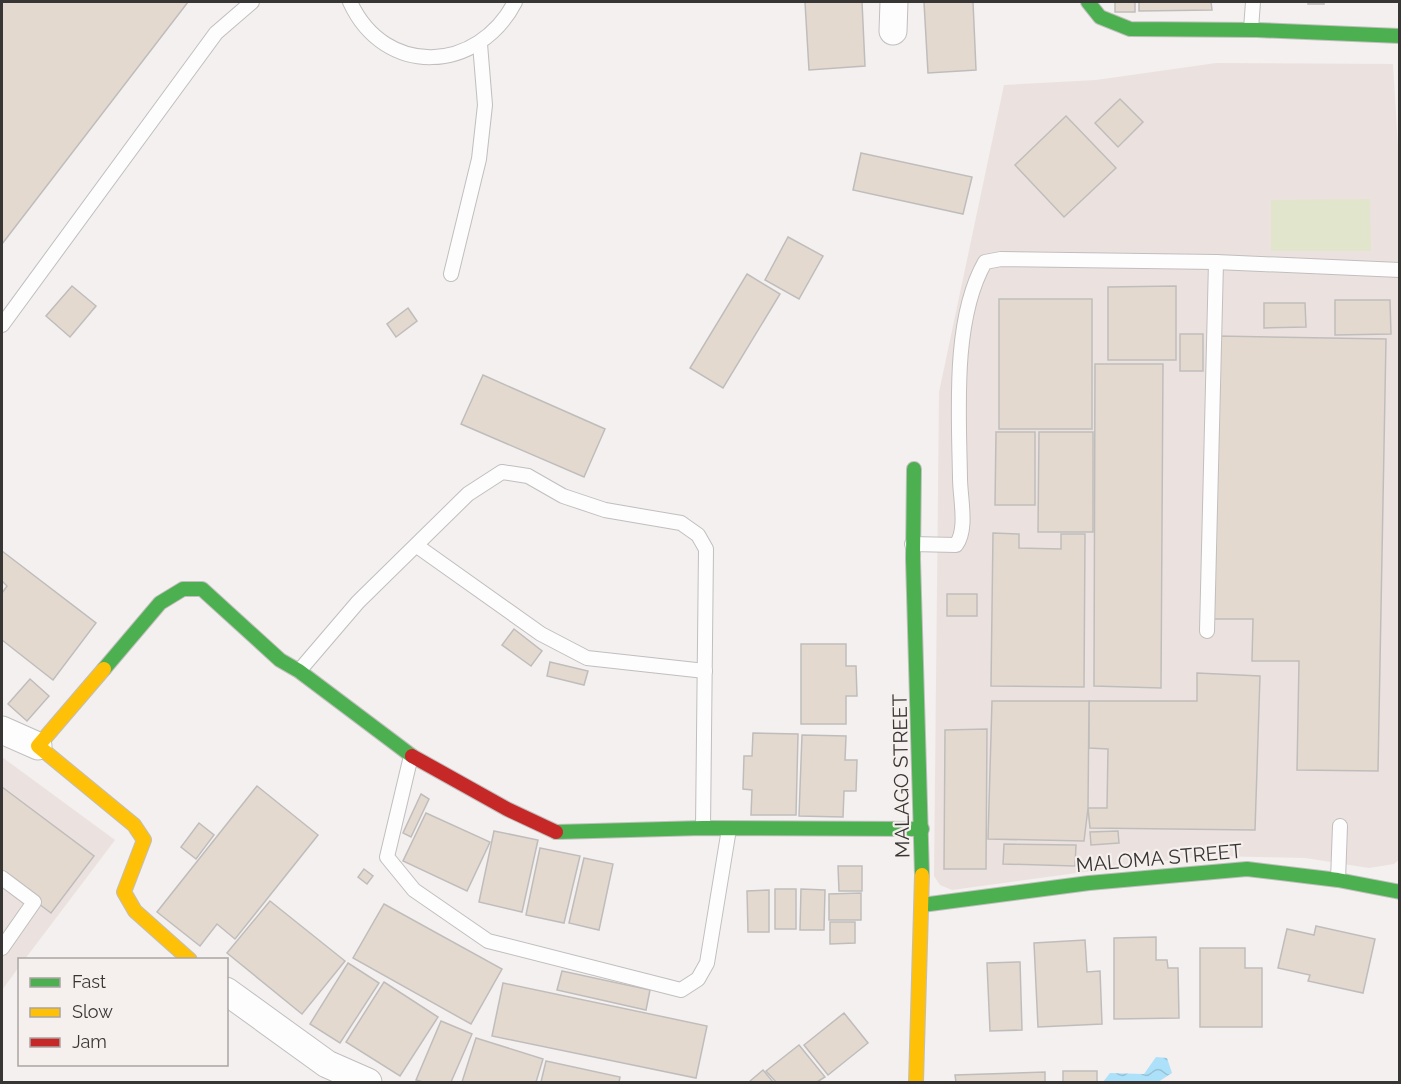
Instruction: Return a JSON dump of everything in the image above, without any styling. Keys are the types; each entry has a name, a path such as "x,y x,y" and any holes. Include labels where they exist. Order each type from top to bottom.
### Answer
{"street":[{"path":"892,31 894,2"},
{"path":"1088,2 1090,7 1110,25 1130,29 1251,29 1400,36"},
{"name":"MALAGO STREET","path":"914,469 911,544 919,688 922,829 916,1083"},
{"path":"38,746 160,603 183,589 202,589 280,660 299,671 411,756 507,808 559,833 703,828 922,829"},
{"path":"2,730 38,746 134,825 144,840 124,892 135,911 188,958"},
{"name":"MALOMA STREET","path":"922,905 1089,883 1247,869 1338,880 1400,892"},
{"path":"228,992 327,1064 368,1083"}],"lane":[{"path":"2,325 216,33 252,2"},
{"path":"350,2 360,20 372,34 405,54 424,57 444,57 480,44 495,32 515,2"},
{"path":"1251,29 1253,2"},
{"path":"452,274 480,159 485,105 480,44"},
{"path":"911,544 956,545 962,537 960,477 962,337 978,275 986,262 1001,259 1216,262 1400,270"},
{"path":"1207,631 1216,262"},
{"path":"299,671 358,602 468,494 502,472 528,476 563,496 605,510 681,523 698,535 706,549 703,828"},
{"path":"417,546 541,634 587,658 705,671"},
{"path":"411,756 387,857 414,890 488,941 681,990 698,979 707,963 729,829"},
{"path":"1338,880 1340,826"},
{"path":"2,878 34,902 2,948"}],"shaded area":[{"path":"1216,63 1393,64 1400,180 1399,860 1394,864 1369,868 1305,858 1203,856 952,890 940,885 934,876 939,392 1004,85 1096,80"},
{"path":"2,757 115,840 26,958 18,958 18,968 2,990"}],"green space":[{"path":"1370,199 1371,251 1271,251 1271,200"}],"water":[{"path":"1156,1057 1167,1058 1172,1073 1158,1082 1103,1082 1110,1073 1144,1074"}],"building":[{"path":"2,2 188,2 2,244"},
{"path":"805,2 862,2 865,66 809,70"},
{"path":"924,2 973,2 976,70 928,73"},
{"path":"1115,2 1135,2 1135,12 1115,12"},
{"path":"1139,2 1211,2 1212,10 1139,11"},
{"path":"1308,2 1324,2 1324,4 1308,4"},
{"path":"1120,99 1143,122 1118,147 1095,123"},
{"path":"1066,116 1116,168 1064,217 1015,165"},
{"path":"861,153 972,177 963,214 853,190"},
{"path":"788,237 823,256 799,299 765,280"},
{"path":"747,274 780,294 723,388 690,368"},
{"path":"72,286 96,306 70,337 46,316"},
{"path":"1176,286 1176,360 1108,360 1108,287"},
{"path":"999,299 1092,299 1092,429 999,429"},
{"path":"1335,300 1390,300 1391,334 1335,335"},
{"path":"1264,303 1305,303 1306,327 1264,328"},
{"path":"408,308 417,321 396,337 387,324"},
{"path":"1180,334 1203,334 1203,371 1180,371"},
{"path":"1217,336 1386,339 1378,771 1297,770 1299,661 1252,661 1253,619 1211,619"},
{"path":"1095,364 1163,364 1161,688 1094,686"},
{"path":"483,375 605,429 584,477 461,424"},
{"path":"996,432 1035,432 1035,505 995,505"},
{"path":"1039,432 1093,432 1093,532 1038,532"},
{"path":"993,533 1019,534 1019,548 1061,549 1061,534 1085,534 1084,687 991,686"},
{"path":"2,551 96,623 53,680 2,640 2,593 7,586 2,581"},
{"path":"947,594 977,594 977,616 947,616"},
{"path":"514,629 542,651 531,666 502,645"},
{"path":"801,644 846,644 846,666 856,666 857,696 846,696 846,724 801,724"},
{"path":"550,662 588,671 584,685 547,676"},
{"path":"1197,673 1260,676 1255,830 1090,828 1088,808 1107,808 1108,749 1089,748 1089,701 1197,701"},
{"path":"30,679 49,696 27,721 8,704"},
{"path":"992,701 1089,701 1088,808 1084,841 988,839"},
{"path":"987,729 986,869 944,869 945,730"},
{"path":"753,733 798,734 796,815 751,815 752,790 743,789 744,756 752,756"},
{"path":"802,735 846,736 845,760 857,760 856,791 844,791 843,817 799,816"},
{"path":"257,786 318,835 235,939 217,924 200,946 157,912"},
{"path":"2,787 94,856 51,913 2,876"},
{"path":"421,794 429,799 411,837 403,833"},
{"path":"426,813 490,842 467,891 403,861"},
{"path":"199,823 214,835 196,859 181,847"},
{"path":"494,831 538,840 522,912 479,902"},
{"path":"1118,831 1119,843 1091,845 1090,832"},
{"path":"1004,844 1076,845 1075,866 1003,864"},
{"path":"540,848 580,856 564,923 526,915"},
{"path":"584,858 613,864 599,930 569,923"},
{"path":"838,866 862,866 862,891 839,891"},
{"path":"364,869 373,876 367,884 358,877"},
{"path":"775,889 796,889 796,929 775,929"},
{"path":"801,889 825,890 824,930 800,930"},
{"path":"769,890 769,932 748,932 747,891"},
{"path":"861,893 861,920 829,920 829,894"},
{"path":"270,901 345,961 302,1014 227,953"},
{"path":"384,904 502,969 471,1024 353,958"},
{"path":"830,922 855,922 855,943 830,944"},
{"path":"1316,926 1375,939 1363,993 1308,981 1310,975 1278,968 1287,929 1314,935"},
{"path":"1156,937 1156,960 1167,960 1168,968 1178,968 1179,1018 1114,1019 1114,938"},
{"path":"1085,940 1087,972 1100,971 1102,1024 1038,1027 1034,943"},
{"path":"1200,948 1245,948 1245,968 1262,968 1262,1027 1200,1027"},
{"path":"1020,962 1022,1030 990,1031 987,963"},
{"path":"348,963 379,983 340,1043 310,1024"},
{"path":"562,971 650,990 646,1010 557,990"},
{"path":"384,982 438,1017 400,1076 346,1042"},
{"path":"503,983 707,1026 696,1078 492,1036"},
{"path":"844,1013 868,1043 828,1075 804,1045"},
{"path":"441,1021 472,1034 451,1082 416,1080"},
{"path":"476,1038 543,1059 536,1082 462,1082"},
{"path":"799,1045 825,1077 817,1082 776,1082 766,1071"},
{"path":"546,1061 620,1077 619,1082 541,1082"},
{"path":"763,1070 773,1082 749,1082"},
{"path":"1063,1071 1097,1071 1097,1082 1063,1082"},
{"path":"1045,1072 1045,1082 956,1082 955,1075"}],"traffic: fast":[{"path":"1088,2 1100,17 1130,29 1257,30 1400,36"},
{"path":"914,469 913,559 922,875"},
{"path":"104,669 160,603 183,589 202,589 280,660 299,671 412,756"},
{"path":"556,832 703,828 922,829"},
{"path":"922,905 1089,883 1247,869 1338,880 1400,892"}],"traffic: slow":[{"path":"104,669 38,746 134,825 144,840 124,892 135,911 188,958"},
{"path":"916,1082 922,875"}],"traffic: jam":[{"path":"412,756 507,809 556,832"}]}
